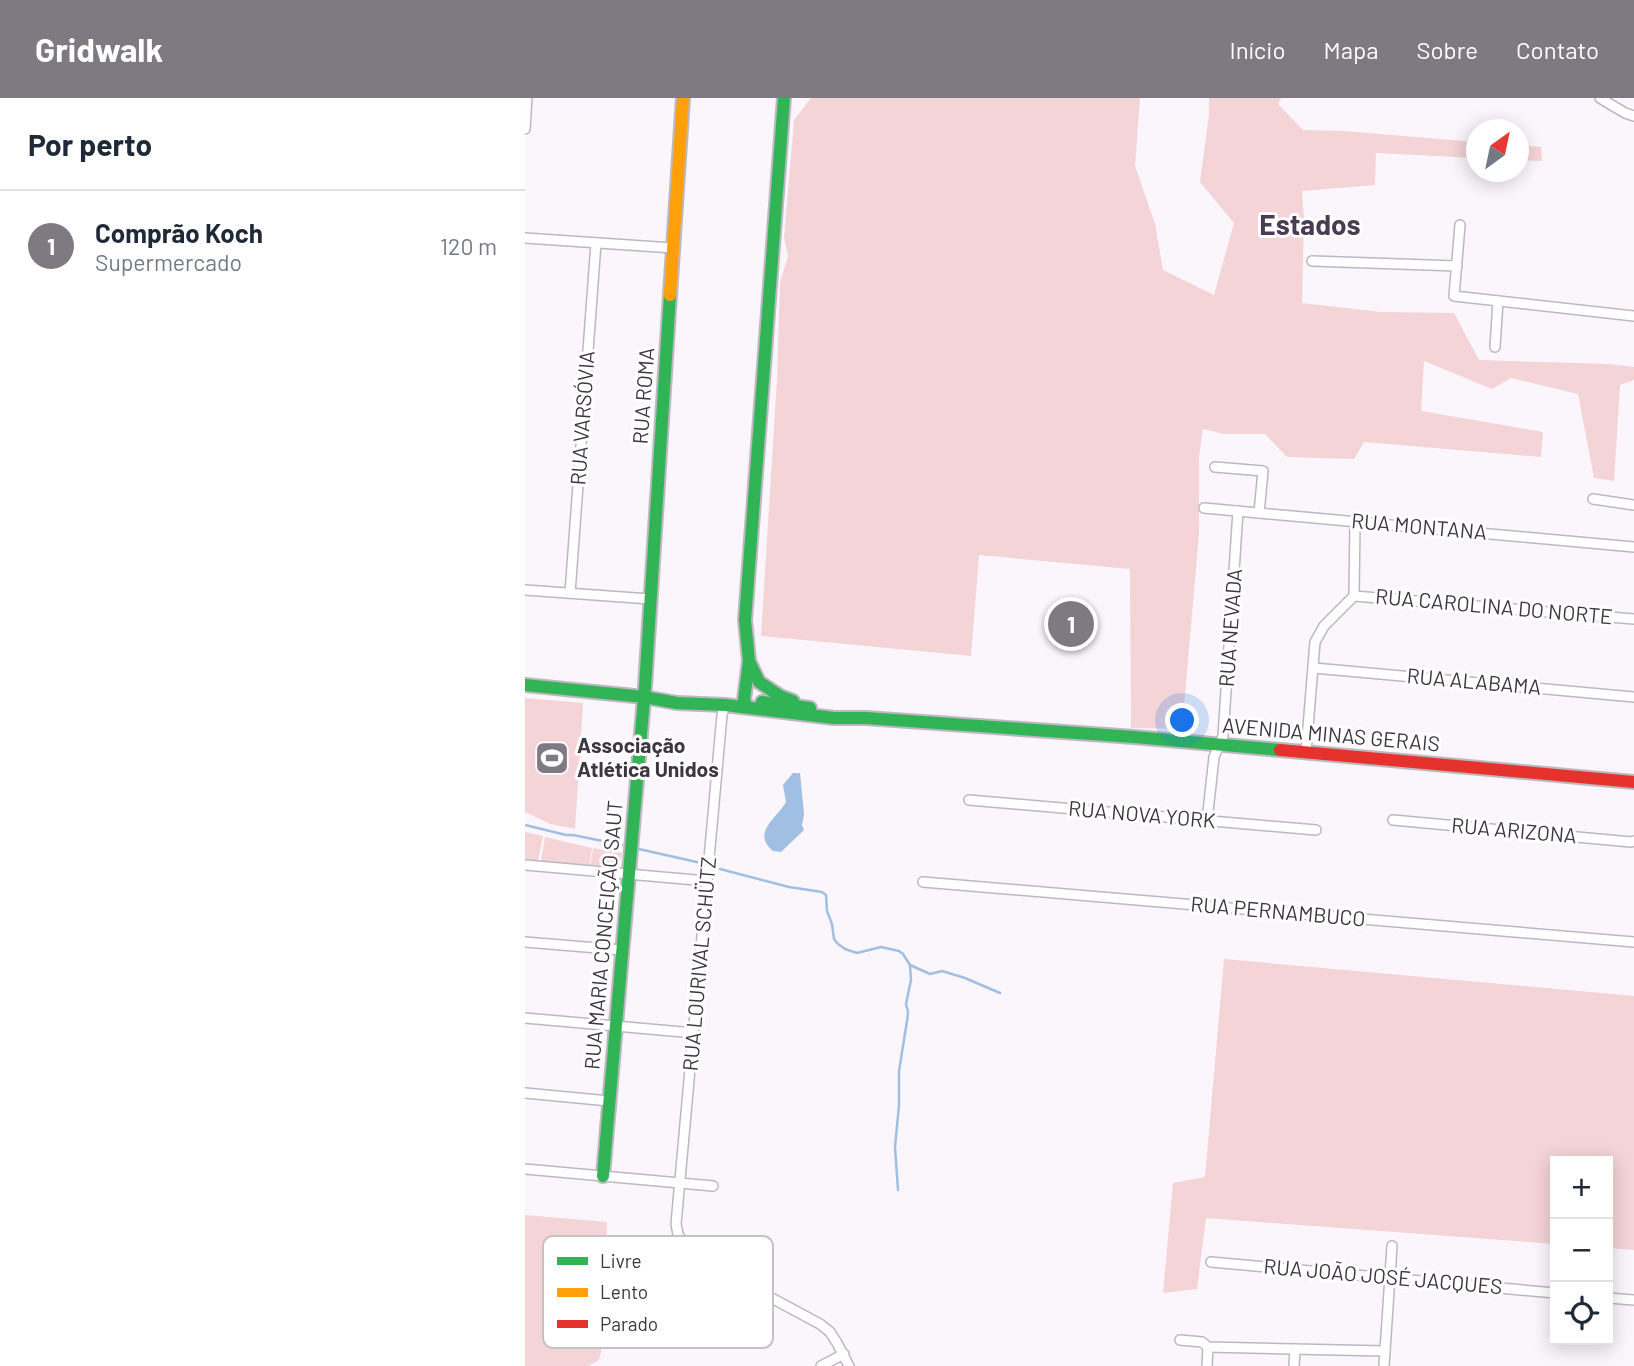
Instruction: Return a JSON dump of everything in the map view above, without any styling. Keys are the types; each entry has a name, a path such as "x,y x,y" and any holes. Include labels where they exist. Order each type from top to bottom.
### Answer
{"street":[{"path":"525,129 527,98"},
{"name":"RUA ROMA","path":"647,697 650,599 683,98"},
{"path":"750,704 745,620 784,98"},
{"path":"1600,98 1634,116"},
{"path":"1460,225 1454,296 1634,316"},
{"path":"525,238 673,248"},
{"name":"RUA VARSÓVIA","path":"570,593 596,243"},
{"path":"1312,261 1457,266"},
{"path":"1495,347 1498,301"},
{"path":"1215,467 1263,471 1259,513"},
{"path":"1593,499 1634,505"},
{"name":"RUA MONTANA","path":"1204,508 1634,547"},
{"name":"RUA NEVADA","path":"1207,821 1214,757 1223,736 1238,511"},
{"path":"1306,752 1315,642 1324,626 1354,596 1355,522"},
{"path":"525,590 650,599"},
{"name":"RUA CAROLINA DO NORTE","path":"1354,596 1634,619"},
{"path":"749,661 759,682 789,700 820,710"},
{"name":"RUA ALABAMA","path":"1314,668 1634,697"},
{"path":"750,704 759,682"},
{"name":"AVENIDA MINAS GERAIS","path":"525,685 647,697 677,703 750,704 785,713 834,718 1219,744 1634,782"},
{"name":"AVENIDA MINAS GERAIS","path":"647,697 695,696 820,710 857,718"},
{"name":"RUA MARIA CONCEIÇÃO SAUT","path":"603,1176 647,697"},
{"name":"RUA LOURIVAL SCHÜTZ","path":"679,1236 676,1224 725,705"},
{"name":"RUA NOVA YORK","path":"969,800 1315,830"},
{"name":"RUA ARIZONA","path":"1393,820 1634,841"},
{"path":"525,865 707,881"},
{"name":"RUA PERNAMBUCO","path":"923,882 1634,942"},
{"path":"525,942 622,950"},
{"path":"525,1018 694,1033"},
{"path":"525,1093 609,1101"},
{"path":"525,1170 713,1186"},
{"path":"1384,1366 1392,1246"},
{"name":"RUA JOÃO JOSÉ JACQUES","path":"1211,1262 1550,1293"},
{"name":"RUA LOURIVAL SCHÜTZ","path":"773,1298 820,1324 830,1332 844,1354"},
{"path":"1613,1298 1634,1300"},
{"path":"1180,1340 1202,1342 1208,1347 1385,1351"},
{"path":"1207,1366 1208,1347"},
{"path":"1294,1366 1295,1349"},
{"path":"821,1366 844,1354 849,1366"}],"shaded area":[{"path":"811,98 1140,98 1135,166 1155,224 1163,270 1214,295 1234,223 1200,182 1209,98 1281,98 1278,104 1303,130 1466,141 1466,158 1376,153 1375,185 1302,191 1302,303 1381,312 1454,313 1479,360 1634,367 1634,380 1620,385 1614,481 1594,478 1578,394 1511,378 1492,389 1424,361 1421,411 1543,432 1541,457 1364,442 1354,459 1287,457 1265,434 1224,434 1203,429 1199,457 1199,533 1182,729 1131,728 1130,569 979,555 971,656 761,636 777,379 780,283 788,256 784,238 794,120"},
{"path":"1529,146 1541,147 1542,161 1529,160"},
{"name":"Associação Atlética Unidos","path":"525,698 583,703 575,829 550,824 525,812"},
{"path":"525,832 543,836 538,861 525,859"},
{"path":"545,837 592,848 589,866 541,861"},
{"path":"593,848 622,853 619,870 590,866"},
{"path":"1224,959 1634,996 1634,1250 1613,1248 1613,1156 1550,1156 1550,1244 1206,1218 1197,1289 1163,1293 1173,1183 1205,1177"},
{"path":"525,1215 607,1222 607,1236 543,1236 543,1348 602,1348 599,1360 588,1366 525,1366"}],"water":[{"path":"793,773 800,773 804,830 781,852 773,851 764,838 765,832 786,802 783,785"}],"waterway":[{"path":"525,825 622,845"},
{"path":"639,849 701,863"},
{"path":"720,869 789,887 822,892 826,895 827,911 834,939 838,944 857,953 881,947 899,951 910,965 911,980 906,1004 908,1012 899,1071 895,1147 898,1190"},
{"path":"910,965 930,974 942,971 965,978 1000,993"}],"traffic: fast":[{"path":"747,707 744,700 749,661 745,620 784,98"},
{"path":"603,1176 645,687 670,295"},
{"path":"749,661 759,682 793,701"},
{"path":"525,685 834,718 1134,737 1280,750"},
{"path":"762,702 810,708"}],"traffic: slow":[{"path":"670,295 683,98"}],"traffic: jam":[{"path":"1280,750 1634,782"}],"place":[{"name":"Comprão Koch","path":"1071,624"},
{"name":"Associação Atlética Unidos","path":"552,758"}],"district":[{"name":"Estados","path":"1310,225"}]}
